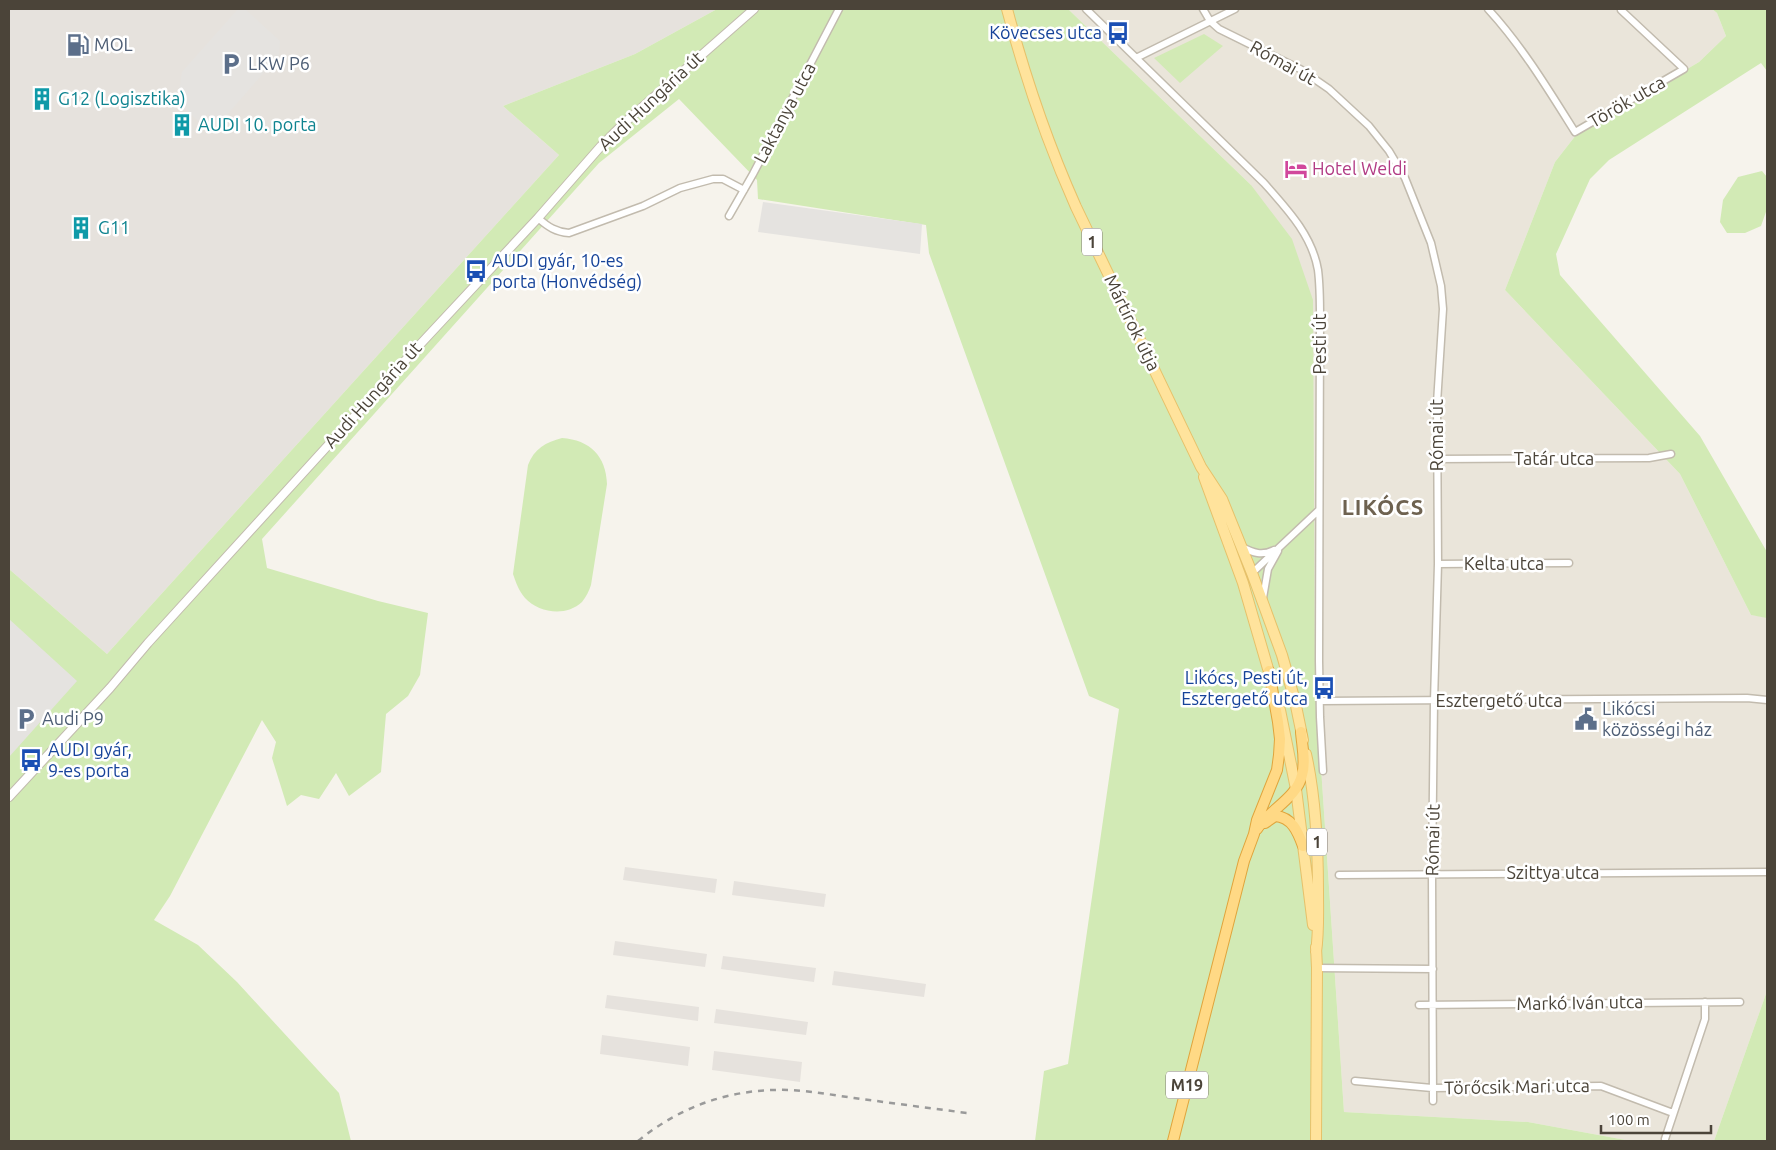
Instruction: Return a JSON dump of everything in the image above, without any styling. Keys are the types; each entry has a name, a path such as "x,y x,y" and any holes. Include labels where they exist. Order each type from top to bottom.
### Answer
{"highway":[{"path":"1254,834 1264,800 1277,770 1279,755 1279,730 1269,671"},
{"path":"1254,834 1270,812 1296,790 1303,774 1301,732"},
{"path":"1254,834 1266,822 1275,816 1279,816 1289,821 1295,827 1303,846"},
{"name":"M19","path":"1173,1141 1244,861 1254,834"}],"main road":[{"name":"Mártírok útja","path":"1007,9 1033,99 1058,167 1201,467"},
{"name":"1","path":"1201,467 1222,500 1242,547 1282,655 1295,701 1314,800 1318,863 1318,935 1316,952"},
{"name":"1","path":"1201,467 1208,491 1243,582 1283,724 1296,790 1317,968 1316,1141"}],"street":[{"name":"Audi Hungária út","path":"9,797 110,688 148,643 412,352 623,124 754,9"},
{"name":"Laktanya utca","path":"729,216 839,9"},
{"name":"Pesti út","path":"1086,9 1264,184 1289,211 1307,238 1314,254 1320,290 1318,627 1323,771"},
{"name":"Római út","path":"1203,9 1219,29 1300,69 1329,88 1369,126 1389,150 1405,178 1431,243 1441,286 1443,309 1437,403 1438,564 1432,874 1433,1101"},
{"path":"1136,58 1235,9"},
{"name":"Török utca","path":"1488,9 1534,66 1574,132 1684,70 1621,10"},
{"path":"538,218 559,232 569,233 644,206 680,188 713,179 723,179 744,190"},
{"name":"Tatár utca","path":"1437,459 1649,458 1671,454"},
{"path":"1243,582 1319,510"},
{"path":"1242,547 1262,554 1271,552 1283,544"},
{"path":"1262,603 1268,569 1283,544"},
{"name":"Kelta utca","path":"1438,564 1569,563"},
{"name":"Esztergető utca","path":"1320,701 1748,698 1767,700"},
{"name":"Szittya utca","path":"1339,875 1767,872"},
{"path":"1317,968 1433,969"},
{"path":"1665,1139 1705,1019 1705,1002"},
{"name":"Markó Iván utca","path":"1419,1005 1740,1002"},
{"name":"Törőcsik Mari utca","path":"1355,1081 1432,1088 1601,1086 1673,1113"}],"shaded area":[{"path":"9,9 717,9 635,54 503,106 559,155 107,654 9,569"},
{"name":"LKW P6","path":"238,9 245,9 280,41 279,55 226,116 207,129 184,108 179,91 182,72"},
{"path":"1068,9 1712,9 1717,13 1726,36 1699,62 1576,135 1555,162 1505,290 1680,474 1751,615 1767,617 1767,991 1714,1141 1631,1141 1528,1122 1344,1112 1315,677 1314,535 1251,185"},
{"path":"763,202 922,224 920,254 758,232"},
{"name":"Audi P9","path":"9,619 77,681 9,757"},
{"path":"625,867 717,879 715,893 623,880"},
{"path":"734,881 826,894 824,907 732,895"},
{"path":"615,941 707,954 705,967 613,955"},
{"path":"723,956 816,968 814,982 721,969"},
{"path":"834,971 926,984 924,997 832,985"},
{"path":"607,995 699,1007 698,1021 605,1008"},
{"path":"716,1009 808,1022 806,1035 714,1023"},
{"path":"602,1035 690,1047 688,1066 600,1054"},
{"path":"714,1051 802,1062 800,1082 712,1070"}],"green space":[{"path":"717,9 1068,9 1251,185 1292,239 1313,300 1315,677 1344,1112 1528,1122 1631,1141 1035,1141 1044,1071 1068,1064 1119,709 1089,696 929,253 926,225 758,199 757,180 679,99 599,163 262,539 267,568 378,601 428,613 420,675 408,696 386,714 381,772 349,796 336,773 319,799 301,795 287,806 272,758 276,742 262,720 170,896 154,920 198,945 237,982 339,1093 351,1141 9,1141 9,569 107,654 559,155 503,106 635,54"},
{"path":"1712,9 1767,9 1767,71 1761,63 1609,160 1590,179 1556,254 1560,275 1700,436 1767,552 1767,618 1751,615 1680,474 1505,290 1555,162 1576,135 1699,62 1726,36 1717,13"},
{"path":"1204,34 1223,46 1180,83 1154,58"},
{"path":"1762,171 1767,177 1767,209 1761,226 1745,233 1727,233 1720,222 1723,200 1738,177"},
{"path":"562,438 581,442 595,451 603,465 607,484 591,585 582,602 576,607 568,610 553,611 538,607 525,598 513,574 528,465 537,450"},
{"path":"1767,991 1767,1141 1714,1141"}],"railway":[{"path":"638,1141 672,1118 709,1101 748,1092 769,1090 806,1091 967,1113"}],"place":[{"name":"Kövecses utca","path":"1118,33"},
{"name":"MOL","path":"78,45"},
{"name":"LKW P6","path":"231,64"},
{"name":"G12 (Logisztika)","path":"42,99"},
{"name":"AUDI 10. porta","path":"182,125"},
{"name":"Hotel Weldi","path":"1296,169"},
{"name":"G11","path":"81,228"},
{"name":"AUDI gyár, 10-es porta (Honvédség)","path":"476,271"},
{"name":"Likócs, Pesti út, Esztergető utca","path":"1324,688"},
{"name":"Audi P9","path":"26,719"},
{"name":"Likócsi közösségi ház","path":"1586,719"},
{"name":"AUDI gyár, 9-es porta","path":"31,760"}],"district":[{"name":"LIKÓCS","path":"1383,507"}]}
